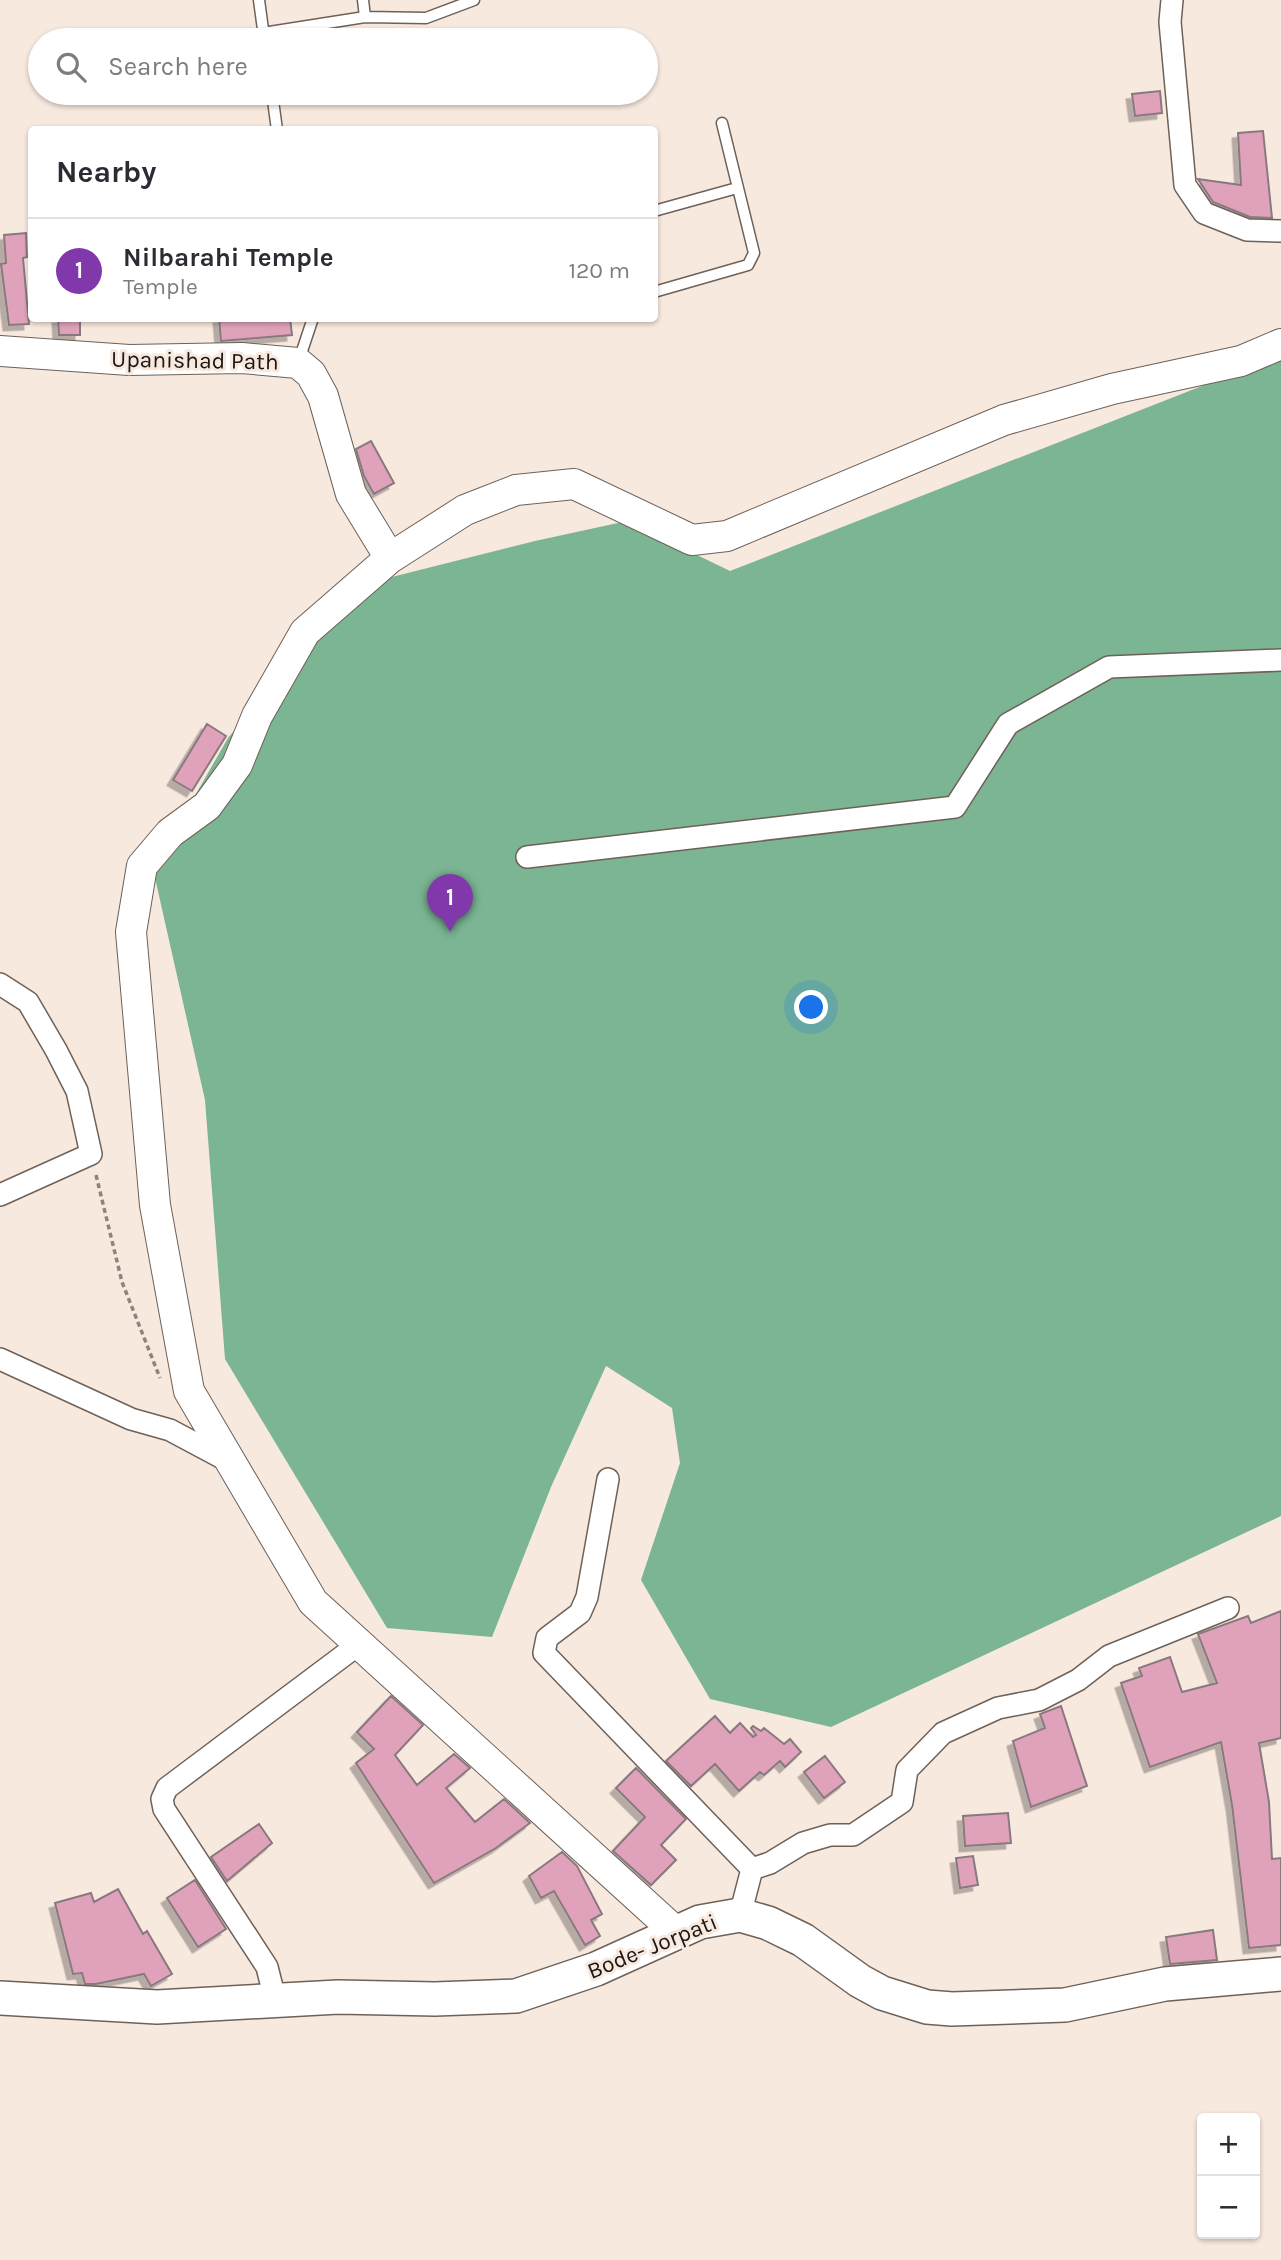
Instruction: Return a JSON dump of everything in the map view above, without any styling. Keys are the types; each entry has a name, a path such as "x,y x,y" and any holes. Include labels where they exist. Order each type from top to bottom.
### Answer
{"main road":[{"path":"677,1933 313,1602 190,1391 155,1205 131,932 142,866 170,833 206,806 237,765 257,716 305,632 390,558 465,510 516,490 574,484 692,540 727,536 1004,419 1112,389 1241,361 1281,344"},
{"name":"Upanishad Path","path":"0,351 129,360 242,359 299,363 311,374 323,396 351,495 390,558"},
{"name":"Bode- Jorpati","path":"0,1998 157,2007 360,1997 435,1999 516,1996 596,1969 701,1922 740,1915 768,1923 803,1940 881,1993 927,2007 952,2009 1065,2005 1165,1984 1281,1974"}],"street":[{"path":"1172,0 1170,22 1185,186 1204,213 1247,230 1281,231"},
{"path":"527,857 955,807 1008,724 1109,667 1281,660"},
{"path":"0,984 28,1002 57,1050 77,1091 91,1154 0,1195"},
{"path":"0,1359 131,1419 170,1430 232,1463"},
{"path":"608,1479 587,1597 580,1612 547,1638 544,1653 752,1869"},
{"path":"752,1869 770,1863 803,1843 830,1835 853,1835 902,1802 907,1770 943,1733 998,1708 1039,1700 1078,1680 1109,1657 1228,1608"},
{"path":"276,2003 267,1968 164,1809 162,1800 167,1788 359,1644"},
{"path":"740,1915 752,1869"}],"lane":[{"path":"259,0 263,28"},
{"path":"363,0 365,17"},
{"path":"309,28 365,17 426,18 474,0"},
{"path":"274,105 276,126"},
{"path":"658,291 748,265 754,253 722,123"},
{"path":"658,210 737,188"},
{"path":"299,363 312,322"}],"path":[{"path":"91,1154 122,1282 161,1381"}],"green space":[{"path":"1281,355 1281,1516 831,1727 710,1699 641,1580 680,1463 672,1408 606,1366 551,1487 492,1637 387,1628 225,1359 205,1100 153,869 228,738 356,586 627,521 730,571"}],"building":[{"path":"1160,91 1162,113 1135,116 1132,94"},
{"path":"1263,131 1272,218 1250,217 1213,202 1198,179 1241,185 1238,133"},
{"path":"26,233 27,257 23,258 29,324 9,325 1,264 6,263 4,235"},
{"path":"58,322 80,322 80,335 59,335"},
{"path":"219,322 290,322 292,335 221,341"},
{"path":"371,441 394,483 374,494 364,476 356,449"},
{"path":"207,724 226,736 192,791 173,780"},
{"path":"1281,1611 1281,1738 1259,1743 1269,1802 1272,1859 1281,1858 1281,1945 1249,1948 1232,1805 1221,1742 1150,1767 1121,1683 1142,1676 1139,1668 1170,1657 1182,1692 1217,1683 1198,1634 1248,1616 1251,1623"},
{"path":"391,1696 423,1725 395,1755 417,1785 454,1754 470,1768 446,1788 475,1822 504,1799 530,1823 496,1848 434,1883 356,1763 374,1749 357,1732"},
{"path":"1061,1706 1087,1786 1031,1807 1013,1741 1045,1728 1040,1714"},
{"path":"715,1716 730,1733 740,1723 753,1737 756,1735 751,1728 753,1726 761,1731 764,1728 784,1744 790,1739 801,1752 785,1767 780,1761 764,1775 760,1772 739,1791 715,1764 691,1786 666,1761"},
{"path":"825,1756 845,1782 824,1798 804,1772"},
{"path":"636,1768 686,1819 661,1845 676,1860 651,1885 613,1851 645,1817 616,1788"},
{"path":"1008,1813 1011,1843 965,1846 963,1816"},
{"path":"259,1824 272,1843 227,1881 211,1857"},
{"path":"562,1852 577,1866 602,1914 591,1920 600,1936 585,1945 554,1891 541,1898 529,1876"},
{"path":"973,1856 978,1885 960,1888 956,1858"},
{"path":"195,1880 226,1929 198,1947 167,1898"},
{"path":"118,1889 143,1934 147,1931 172,1974 151,1986 144,1974 85,1984 82,1973 73,1974 55,1903 91,1893 94,1902"},
{"path":"1213,1930 1217,1960 1170,1964 1166,1937"}],"place":[{"name":"Nilbarahi Temple","path":"450,932"}]}
